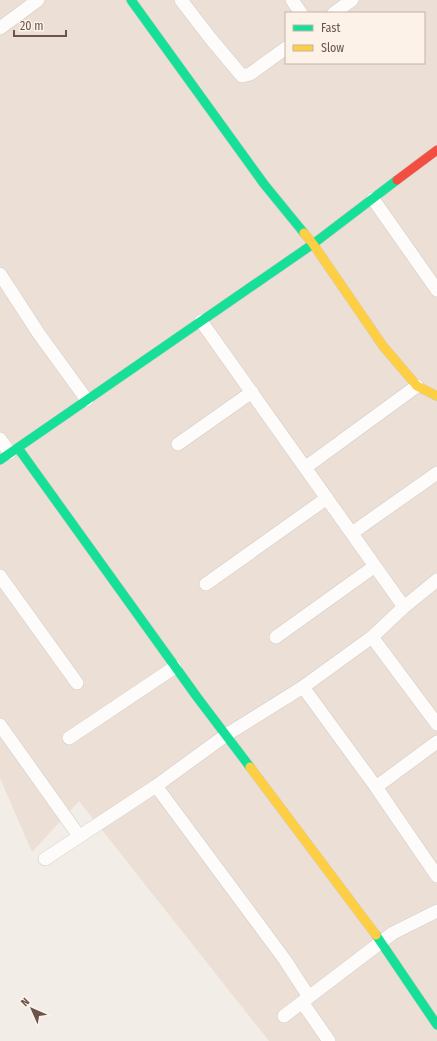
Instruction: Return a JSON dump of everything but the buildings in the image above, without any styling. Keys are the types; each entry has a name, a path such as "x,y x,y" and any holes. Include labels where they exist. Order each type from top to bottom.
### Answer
{"street":[{"path":"0,28 38,0"},
{"path":"131,0 264,184 313,244 383,346 417,386 437,396"},
{"path":"181,0 242,76 250,74 285,49"},
{"path":"292,0 300,12"},
{"path":"335,12 352,0"},
{"path":"9,454 313,244 437,150"},
{"path":"372,199 437,290"},
{"path":"0,274 39,334 87,400"},
{"path":"201,321 404,607"},
{"path":"306,467 417,386"},
{"path":"178,444 252,392"},
{"path":"0,439 9,454 175,667 323,863 381,942 437,1025"},
{"path":"352,533 437,473"},
{"path":"206,584 327,498"},
{"path":"276,636 375,566"},
{"path":"0,576 77,683"},
{"path":"45,859 156,786 226,735 303,687 372,637 404,607 437,580"},
{"path":"372,637 437,724"},
{"path":"70,738 175,667"},
{"path":"303,687 376,787 437,876"},
{"path":"0,725 79,836"},
{"path":"376,787 437,742"},
{"path":"156,786 280,954 329,1041"},
{"path":"284,1016 381,942 406,925 437,911"}],"shaded area":[{"path":"0,0 437,0 437,1041 269,1041 79,801 32,852 0,778"}],"traffic: fast":[{"path":"131,0 264,184 304,233"},
{"path":"0,460 313,244 397,180"},
{"path":"18,448 197,697 250,767"},
{"path":"376,935 437,1025"}],"traffic: slow":[{"path":"304,233 383,346 417,386 437,396"},
{"path":"250,767 376,935"}],"traffic: jam":[{"path":"397,180 437,150"}]}
